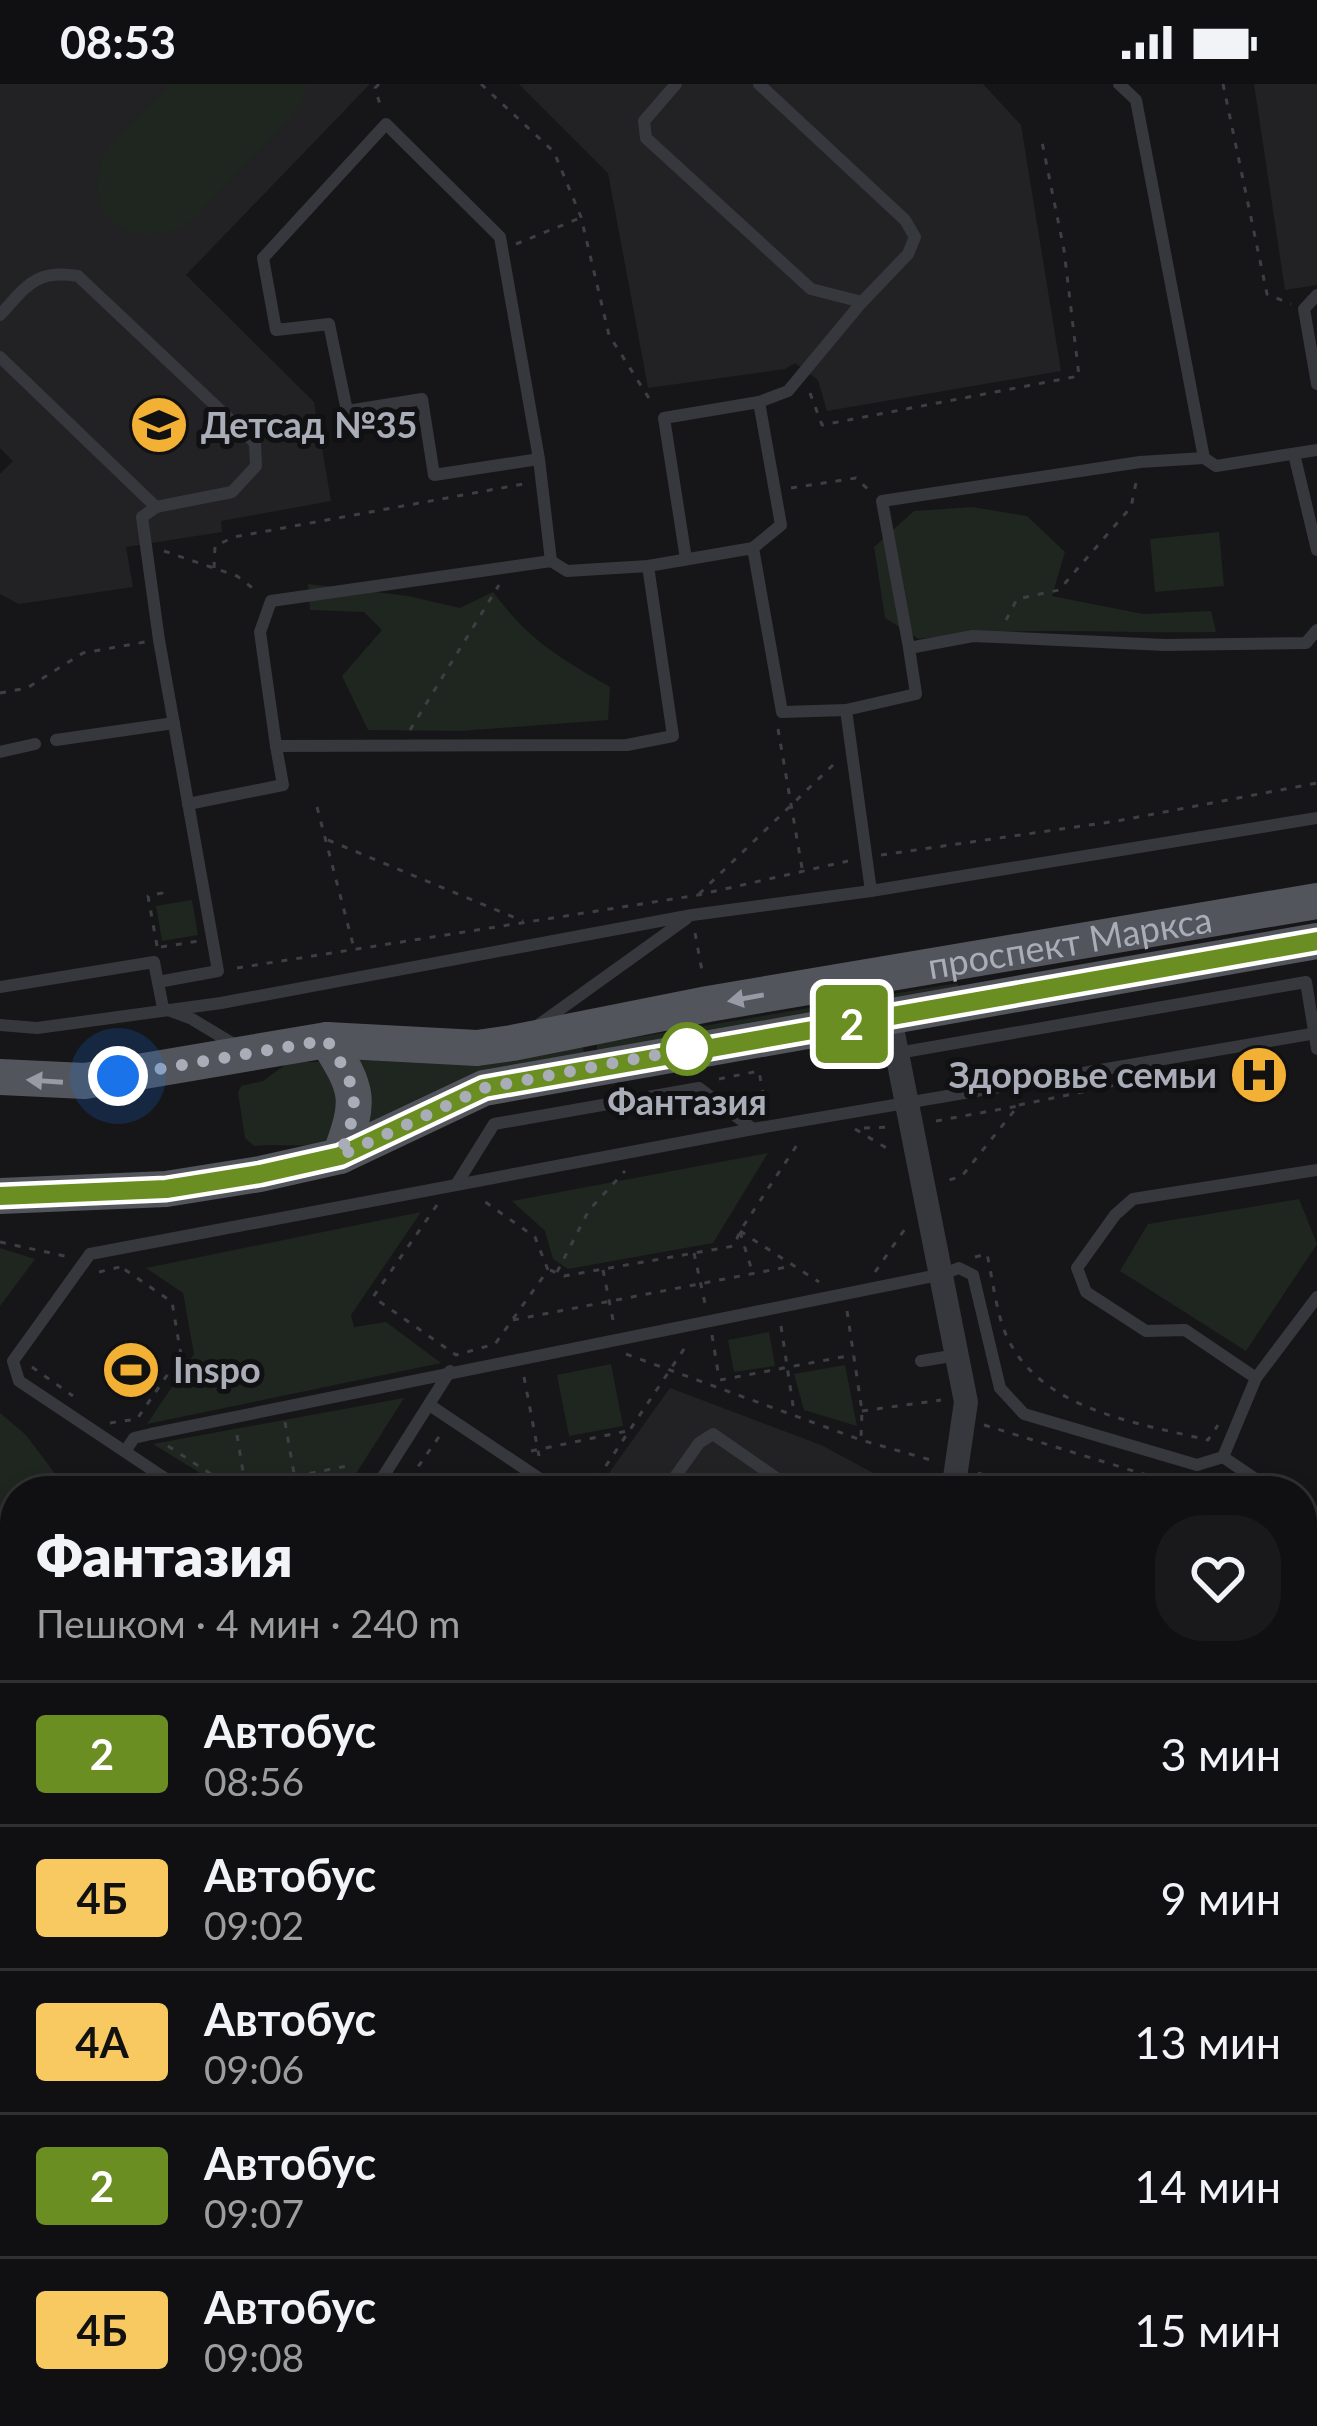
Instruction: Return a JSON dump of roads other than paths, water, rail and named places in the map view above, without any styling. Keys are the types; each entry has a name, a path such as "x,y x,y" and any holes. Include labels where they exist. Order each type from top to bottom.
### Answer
{"main road":[{"name":"проспект Маркса","path":"0,1077 85,1081 327,1040 477,1048 1317,901"},
{"name":"проспект Маркса","path":"0,1196 166,1189 260,1174 340,1156 484,1088 694,1048 894,1035 992,1001 1317,941"},
{"path":"982,958 992,1001"},
{"path":"327,1040 350,1076 356,1112 340,1156"}],"street":[{"path":"894,1035 948,1273 966,1402 959,1472"}],"lane":[{"path":"686,559 664,418 759,402 788,391 908,254 915,237 905,220 759,84"},
{"path":"1119,84 1136,100 1204,458"},
{"path":"672,85 644,121 646,138 811,289 862,302"},
{"path":"539,459 434,475 422,399 347,411 329,324 276,330 263,258 386,124 500,237 539,459 551,561"},
{"path":"0,315 35,278 57,273 77,276 255,443 256,466 232,492 156,507 142,517 218,971 158,982"},
{"path":"1317,295 1304,309 1317,384"},
{"path":"0,357 156,507"},
{"path":"188,804 283,785 260,632 271,601 551,561 567,571 648,566 753,548 781,525 759,402"},
{"path":"753,548 782,712 846,710 916,694 882,501 1140,462 1204,458 1216,466 1317,450"},
{"path":"1294,454 1317,550"},
{"path":"276,746 627,745 673,736 648,566"},
{"path":"909,648 973,636 1166,645 1306,643 1317,630"},
{"path":"846,710 871,891"},
{"path":"56,740 174,723"},
{"path":"0,752 35,744"},
{"path":"0,1025 37,1028 288,991 692,915 871,891 1317,818"},
{"path":"512,1043 692,915"},
{"path":"0,987 154,962 164,1008"},
{"path":"894,1035 1311,981 1317,1049"},
{"path":"164,1008 247,1051"},
{"path":"162,1476 19,1381 13,1361 90,1254 753,1129 911,1115 1315,1034"},
{"path":"456,1185 494,1124 699,1088 753,1129"},
{"path":"1256,1378 1185,1330 1146,1331 1086,1292 1077,1268 1114,1215 1133,1199 1317,1170"},
{"path":"125,1450 134,1438 151,1434 959,1268 974,1275 1000,1388 1024,1414 1197,1466 1223,1457 1256,1378 1317,1297"},
{"path":"921,1360 958,1355"},
{"path":"384,1476 450,1372"},
{"path":"431,1406 536,1476"},
{"path":"676,1476 699,1443 713,1434 773,1476"},
{"path":"1223,1457 1252,1476"}],"place":[{"name":"Детсад №35","path":"159,425"},
{"name":"Фантазия","path":"687,1049"},
{"name":"Здоровье семьи","path":"1259,1075"},
{"name":"Inspo","path":"131,1370"}]}
